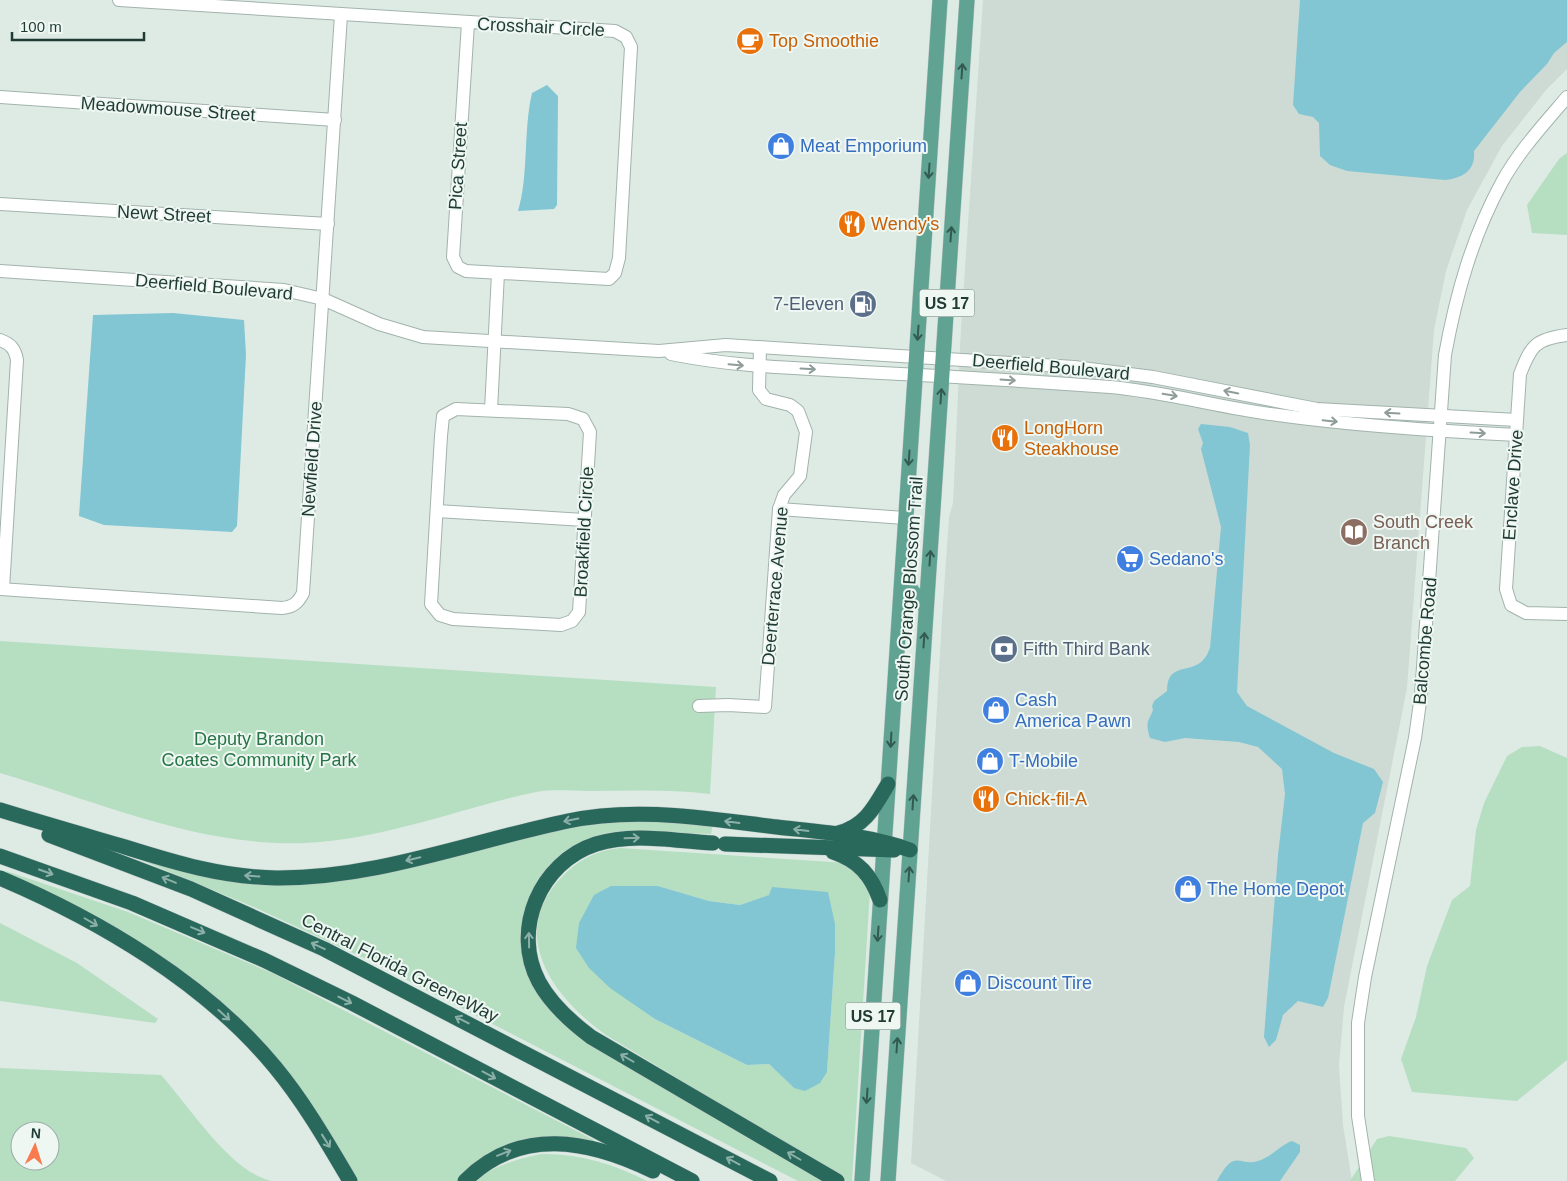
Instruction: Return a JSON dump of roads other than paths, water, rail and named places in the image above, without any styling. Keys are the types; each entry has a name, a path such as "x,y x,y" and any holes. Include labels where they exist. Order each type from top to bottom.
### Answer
{"highway":[{"path":"835,834 849,831 866,818 888,784"},
{"path":"0,810 170,862 209,871 276,878 340,874 362,870 570,820 614,815 692,817 835,834 884,846 910,850"},
{"name":"Central Florida GreeneWay","path":"0,818 145,870 280,928 368,971 770,1181"},
{"path":"837,1181 590,1037 575,1025 553,1002 538,981 530,960 529,923 535,902 550,874 565,860 595,844 616,839 640,838 719,844 822,848 884,846"},
{"path":"822,848 846,857 864,870 871,878 880,900"},
{"path":"0,856 132,903 264,960 352,1003 692,1181"},
{"path":"0,878 82,917 129,943 208,1001 275,1066 304,1105 350,1181"},
{"path":"465,1181 482,1165 498,1155 534,1144 555,1144 603,1152 639,1164 674,1181"}],"main road":[{"name":"South Orange Blossom Trail","path":"862,1181 940,0"},
{"path":"956,0 966,6"},
{"name":"South Orange Blossom Trail","path":"888,1181 966,6"},
{"path":"902,567 911,590 926,606"}],"street":[{"name":"Crosshair Circle","path":"119,0 614,31 626,37 631,47 619,258 615,273 609,279 599,280 498,274"},
{"name":"Newfield Drive","path":"1,589 282,608 291,607 298,602 303,593 341,15"},
{"name":"Pica Street","path":"468,23 456,184 453,256 458,266 466,271 498,274"},
{"name":"Balcombe Road","path":"1368,1181 1358,1116 1358,1023 1365,977 1415,738 1421,695 1445,355 1454,306 1476,234 1503,180 1538,130 1567,97"},
{"name":"Meadowmouse Street","path":"0,98 335,120"},
{"name":"Newt Street","path":"0,204 328,224"},
{"name":"Deerfield Boulevard","path":"0,271 284,290 322,299 379,324 423,337 659,351 726,345 1114,370 1318,409 1517,420"},
{"path":"491,410 498,274"},
{"name":"Enclave Drive","path":"1567,335 1545,338 1529,350 1520,374 1506,589 1511,605 1526,612 1567,614"},
{"path":"0,340 9,344 15,351 17,360 1,589"},
{"name":"Deerterrace Avenue","path":"699,706 728,705 765,708 779,508 784,495 800,476 806,432 798,411 790,406 766,399 759,390 760,347"},
{"name":"Deerfield Boulevard","path":"659,351 713,363 942,375 1112,387 1170,395 1276,415 1440,431 1517,435"},
{"path":"1112,387 1114,370"},
{"name":"Broakfield Circle","path":"456,409 568,414 583,418 590,432 579,612 572,621 561,625 453,619 440,615 431,604 437,511 443,416 456,409"},
{"path":"779,508 906,518"},
{"path":"437,511 584,520"}],"water":[{"path":"1300,0 1567,0 1567,42 1554,53 1547,64 1520,92 1474,151 1473,164 1462,175 1445,180 1347,171 1330,165 1320,156 1319,123 1313,117 1299,114 1293,105"},
{"path":"547,85 558,96 557,205 554,209 518,211 524,183 529,108 532,93"},
{"path":"173,313 244,320 246,355 237,526 232,532 104,525 79,516 93,315"},
{"path":"1201,424 1230,427 1248,433 1250,445 1237,692 1247,706 1334,753 1374,769 1383,782 1375,813 1363,823 1328,998 1323,1007 1298,1001 1283,1015 1276,1040 1269,1047 1264,1037 1278,855 1285,794 1282,769 1258,747 1239,742 1185,738 1165,742 1150,738 1148,728 1154,701 1167,691 1171,676 1175,672 1199,664 1205,658 1210,648 1221,527 1201,449 1203,443 1198,429"},
{"path":"611,886 658,886 709,901 740,905 769,895 772,887 828,892 835,924 835,953 827,1072 820,1083 805,1091 794,1088 769,1064 747,1065 655,1019 610,988 589,968 576,948 579,923 594,895"},
{"path":"1292,1141 1300,1145 1300,1152 1280,1181 1217,1181 1229,1163 1239,1160 1257,1161 1269,1156"}],"place":[{"name":"Top Smoothie","path":"750,41"},
{"name":"Meat Emporium","path":"781,146"},
{"name":"Wendy's","path":"852,224"},
{"name":"7-Eleven","path":"863,304"},
{"name":"LongHorn Steakhouse","path":"1005,438"},
{"name":"South Creek Branch","path":"1354,532"},
{"name":"Sedano's","path":"1130,559"},
{"name":"Fifth Third Bank","path":"1004,649"},
{"name":"Cash America Pawn","path":"996,710"},
{"name":"T-Mobile","path":"990,761"},
{"name":"Chick-fil-A","path":"986,799"},
{"name":"The Home Depot","path":"1188,889"},
{"name":"Discount Tire","path":"968,983"}],"park label":[{"name":"Deputy Brandon Coates Community Park","path":"259,750"}]}
